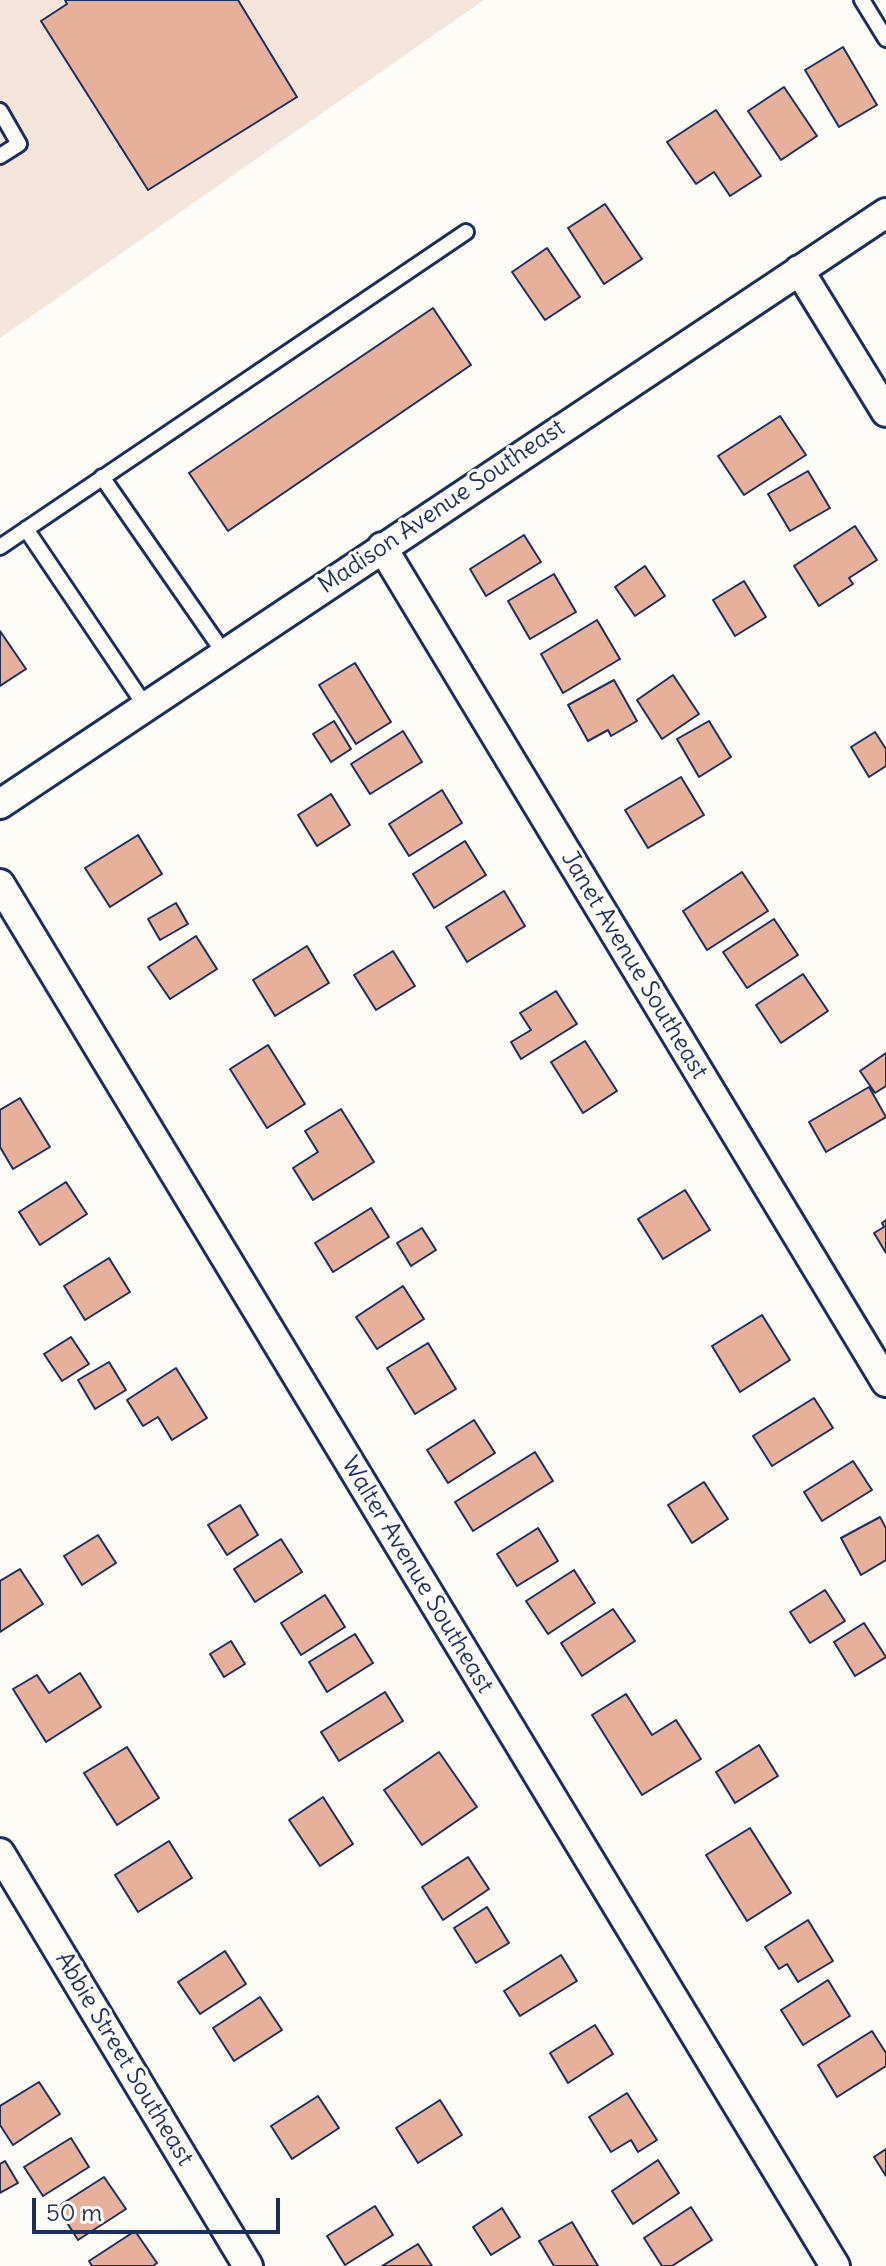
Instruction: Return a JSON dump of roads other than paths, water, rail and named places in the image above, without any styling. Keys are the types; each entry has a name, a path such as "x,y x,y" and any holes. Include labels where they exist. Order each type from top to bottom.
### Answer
{"street":[{"name":"Madison Avenue Southeast","path":"0,804 886,213"},
{"path":"799,270 886,412"},
{"name":"Janet Avenue Southeast","path":"382,547 886,1382"},
{"name":"Walter Avenue Southeast","path":"0,884 835,2266"},
{"name":"Abbie Street Southeast","path":"0,1853 248,2266"}],"lane":[{"path":"862,0 886,39"},
{"path":"0,111 19,144 0,156"},
{"path":"0,547 466,232"},
{"path":"102,477 224,653"},
{"path":"26,529 146,707"}]}
